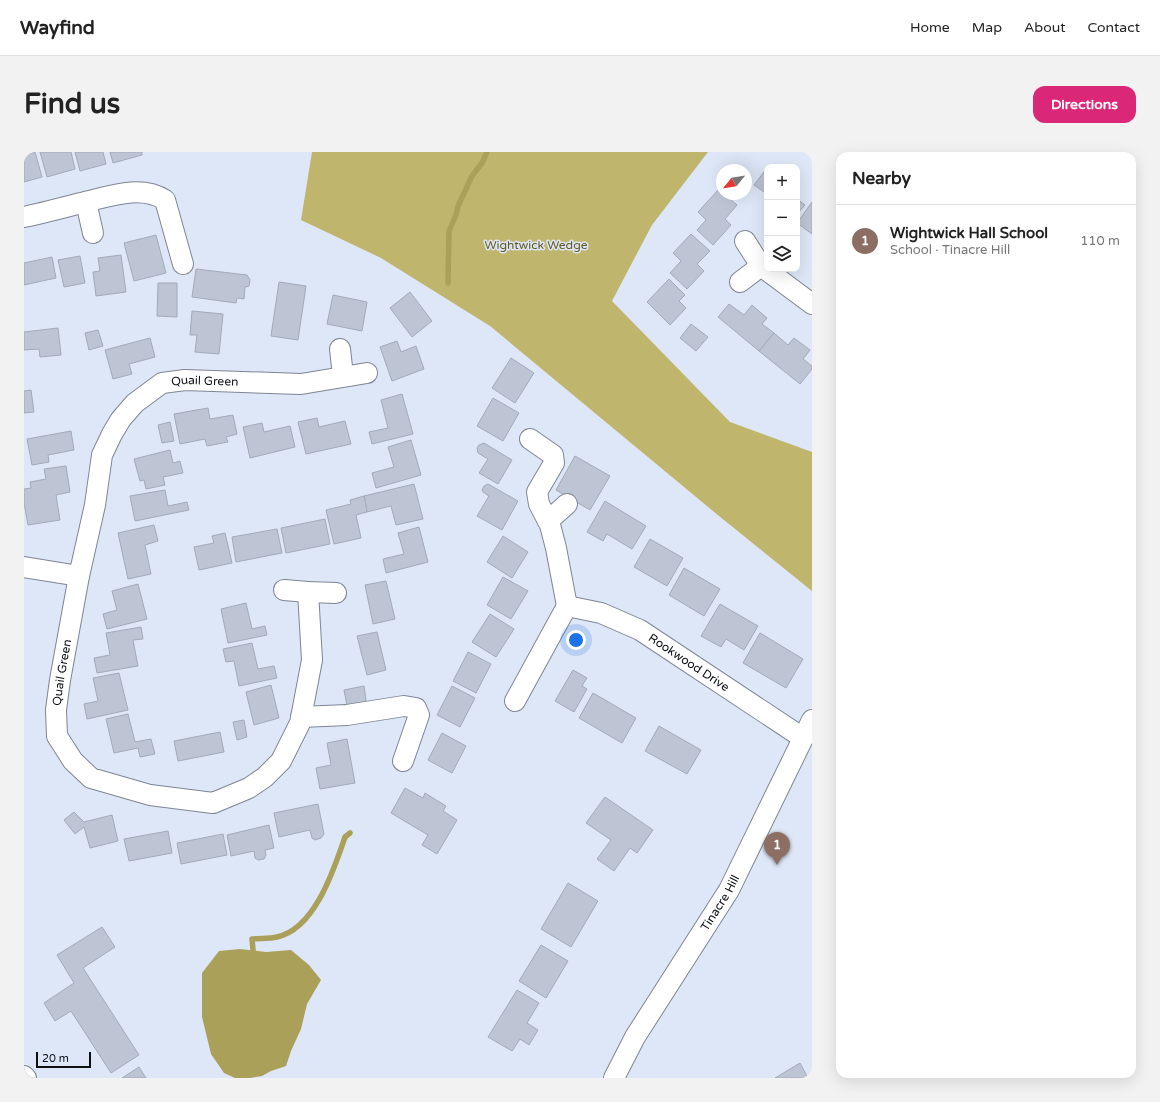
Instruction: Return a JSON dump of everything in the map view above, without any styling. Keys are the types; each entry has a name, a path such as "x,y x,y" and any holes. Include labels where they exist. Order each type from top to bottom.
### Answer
{"street":[{"path":"24,217 108,196 138,192 157,195 166,200 183,264"},
{"path":"86,202 93,233"},
{"path":"745,241 761,266 812,304"},
{"path":"740,282 761,266"},
{"path":"340,349 343,376"},
{"name":"Quail Green","path":"308,592 312,660 300,722 281,761 265,777 249,788 213,803 150,795 91,778 73,761 56,736 56,710 60,680 79,576 95,504 102,455 121,419 135,403 162,383 185,380 301,384 367,372"},
{"path":"515,701 566,606 556,548 548,521 530,488 554,463 553,455 530,439"},
{"path":"548,521 567,504"},
{"path":"24,567 79,576"},
{"path":"284,590 336,593"},
{"name":"Rookwood Drive","path":"566,606 601,613 640,630 803,738"},
{"path":"301,718 347,715 404,706 416,708 419,715 403,761"},
{"name":"Tinacre Hill","path":"614,1078 635,1037 729,890 812,720"}],"green space":[{"name":"Wightwick Wedge","path":"312,152 708,152 652,225 612,301 730,422 812,452 812,591 490,326 381,258 301,220"}],"shaded area":[{"path":"240,949 266,952 291,950 309,965 321,980 307,1004 301,1029 286,1066 262,1076 250,1078 235,1078 224,1073 211,1054 202,1017 202,973 219,951"}],"building":[{"path":"35,152 42,177 24,182 24,155"},
{"path":"40,152 71,152 75,169 47,177"},
{"path":"75,152 103,152 106,164 80,171"},
{"path":"110,152 142,152 142,155 113,163"},
{"path":"764,172 764,192 754,185"},
{"path":"716,192 716,200 731,200 737,205 725,219 731,225 713,245 697,230 706,220 698,212"},
{"path":"800,201 805,205 800,211"},
{"path":"812,202 812,234 800,225 800,219"},
{"path":"691,234 710,251 697,264 704,271 687,289 670,273 681,261 673,253"},
{"path":"156,235 166,273 134,281 124,243"},
{"path":"121,255 126,292 96,296 93,272 100,271 98,258"},
{"path":"80,256 85,283 64,287 58,260"},
{"path":"52,257 56,278 24,285 24,263"},
{"path":"196,269 247,275 250,280 249,286 245,287 244,299 237,298 236,303 192,297"},
{"path":"669,279 685,295 679,301 686,308 670,325 647,302"},
{"path":"279,282 306,286 298,340 271,336"},
{"path":"158,283 177,283 177,317 157,316"},
{"path":"410,292 432,321 412,337 390,308"},
{"path":"333,295 367,302 362,331 327,324"},
{"path":"729,304 744,315 752,305 767,318 762,324 774,333 759,351 718,317"},
{"path":"192,311 223,314 219,354 195,352 197,335 190,335"},
{"path":"691,324 708,337 696,351 680,338"},
{"path":"58,328 61,355 40,357 39,349 24,350 24,332"},
{"path":"98,330 103,346 89,350 85,333"},
{"path":"774,333 788,345 794,338 810,350 803,359 812,366 812,369 800,384 759,351"},
{"path":"150,338 155,357 129,364 132,374 113,379 105,350"},
{"path":"397,341 401,352 416,346 424,369 392,381 380,347"},
{"path":"511,358 534,373 515,403 492,388"},
{"path":"31,390 34,412 24,413 24,391"},
{"path":"402,394 413,434 372,444 369,432 388,428 381,400"},
{"path":"493,398 519,413 503,441 477,426"},
{"path":"208,408 210,419 233,415 237,434 226,437 228,442 207,446 205,439 180,444 174,414"},
{"path":"317,418 319,427 345,421 351,444 306,454 298,422"},
{"path":"170,422 174,441 162,443 158,425"},
{"path":"262,423 264,432 290,426 295,447 250,458 243,427"},
{"path":"71,431 74,450 48,455 49,462 32,465 27,439"},
{"path":"411,440 421,475 376,488 372,473 394,467 388,447"},
{"path":"484,443 512,460 498,484 479,473 488,459 478,453 477,448 479,445"},
{"path":"170,450 173,463 180,461 183,473 163,477 165,485 146,489 144,480 140,481 134,459"},
{"path":"575,456 610,476 590,510 556,490"},
{"path":"66,466 70,492 56,495 60,520 28,525 24,503 24,489 31,488 30,482 46,479 44,469"},
{"path":"414,484 423,519 396,525 391,506 367,512 364,496"},
{"path":"488,484 518,501 502,530 477,516 489,496 482,490 484,486"},
{"path":"165,490 168,506 187,502 189,510 135,521 130,496"},
{"path":"364,496 367,512 356,515 361,538 334,544 326,510 351,504 350,500"},
{"path":"605,501 646,526 632,549 607,534 603,541 587,532"},
{"path":"325,519 330,544 286,553 281,528"},
{"path":"154,525 158,541 145,545 151,574 128,579 118,533"},
{"path":"419,527 428,562 386,573 383,559 404,554 398,533"},
{"path":"277,529 282,553 236,562 232,537"},
{"path":"225,533 232,563 199,570 194,547 214,543 212,536"},
{"path":"503,536 528,552 512,578 487,562"},
{"path":"650,539 683,558 667,586 634,567"},
{"path":"684,568 720,589 704,616 669,595"},
{"path":"503,577 528,591 511,619 487,605"},
{"path":"386,581 395,619 373,624 365,585"},
{"path":"138,584 147,619 107,629 103,614 117,610 112,591"},
{"path":"246,603 252,629 265,626 267,635 228,643 221,609"},
{"path":"720,604 758,626 744,650 726,639 721,647 701,636"},
{"path":"490,614 514,629 496,657 472,642"},
{"path":"141,627 143,639 133,640 138,666 97,673 94,658 110,655 106,633"},
{"path":"377,632 386,670 367,675 357,636"},
{"path":"760,633 803,659 786,688 743,663"},
{"path":"252,643 258,669 274,666 277,678 239,686 234,661 226,662 223,649"},
{"path":"468,652 491,664 476,693 453,681"},
{"path":"573,670 587,678 582,686 587,689 574,712 555,701"},
{"path":"119,673 128,710 87,719 84,704 98,701 93,678"},
{"path":"271,685 279,718 254,725 246,692"},
{"path":"364,686 367,707 348,711 344,690"},
{"path":"452,686 475,698 460,727 437,715"},
{"path":"593,693 636,718 622,743 579,718"},
{"path":"128,714 135,742 151,739 155,754 140,757 138,748 114,753 106,719"},
{"path":"244,720 247,737 237,740 233,722"},
{"path":"659,726 701,750 687,774 645,751"},
{"path":"220,732 224,752 178,761 174,741"},
{"path":"442,733 466,746 452,773 428,760"},
{"path":"347,739 355,783 320,789 316,768 331,765 327,743"},
{"path":"405,788 423,798 425,793 446,806 443,811 457,820 437,854 422,845 428,835 391,813"},
{"path":"605,797 653,830 637,853 630,848 614,871 597,859 611,840 586,823"},
{"path":"318,804 324,834 321,838 315,840 312,838 310,830 279,837 274,813"},
{"path":"74,812 84,822 112,815 118,841 90,848 84,827 75,834 64,820"},
{"path":"269,825 274,848 265,850 266,855 264,859 258,860 255,858 254,851 231,856 227,835"},
{"path":"168,831 172,853 129,861 124,839"},
{"path":"223,834 227,855 181,864 177,843"},
{"path":"568,883 598,901 571,947 541,929"},
{"path":"102,927 115,947 83,968 139,1055 111,1073 71,1011 55,1021 44,1003 74,983 57,955"},
{"path":"541,945 568,961 546,998 519,981"},
{"path":"517,990 539,1003 527,1023 538,1030 529,1045 520,1039 512,1051 488,1037"},
{"path":"800,1063 808,1078 775,1078"},
{"path":"139,1067 146,1078 122,1078"}],"waterway":[{"path":"448,283 449,231 458,206 472,176 482,163 487,152"},
{"path":"253,950 252,939 274,938 290,932 302,922 312,910 329,881 345,837 350,833"}],"place":[{"name":"Wightwick Hall School","path":"777,865"}]}
